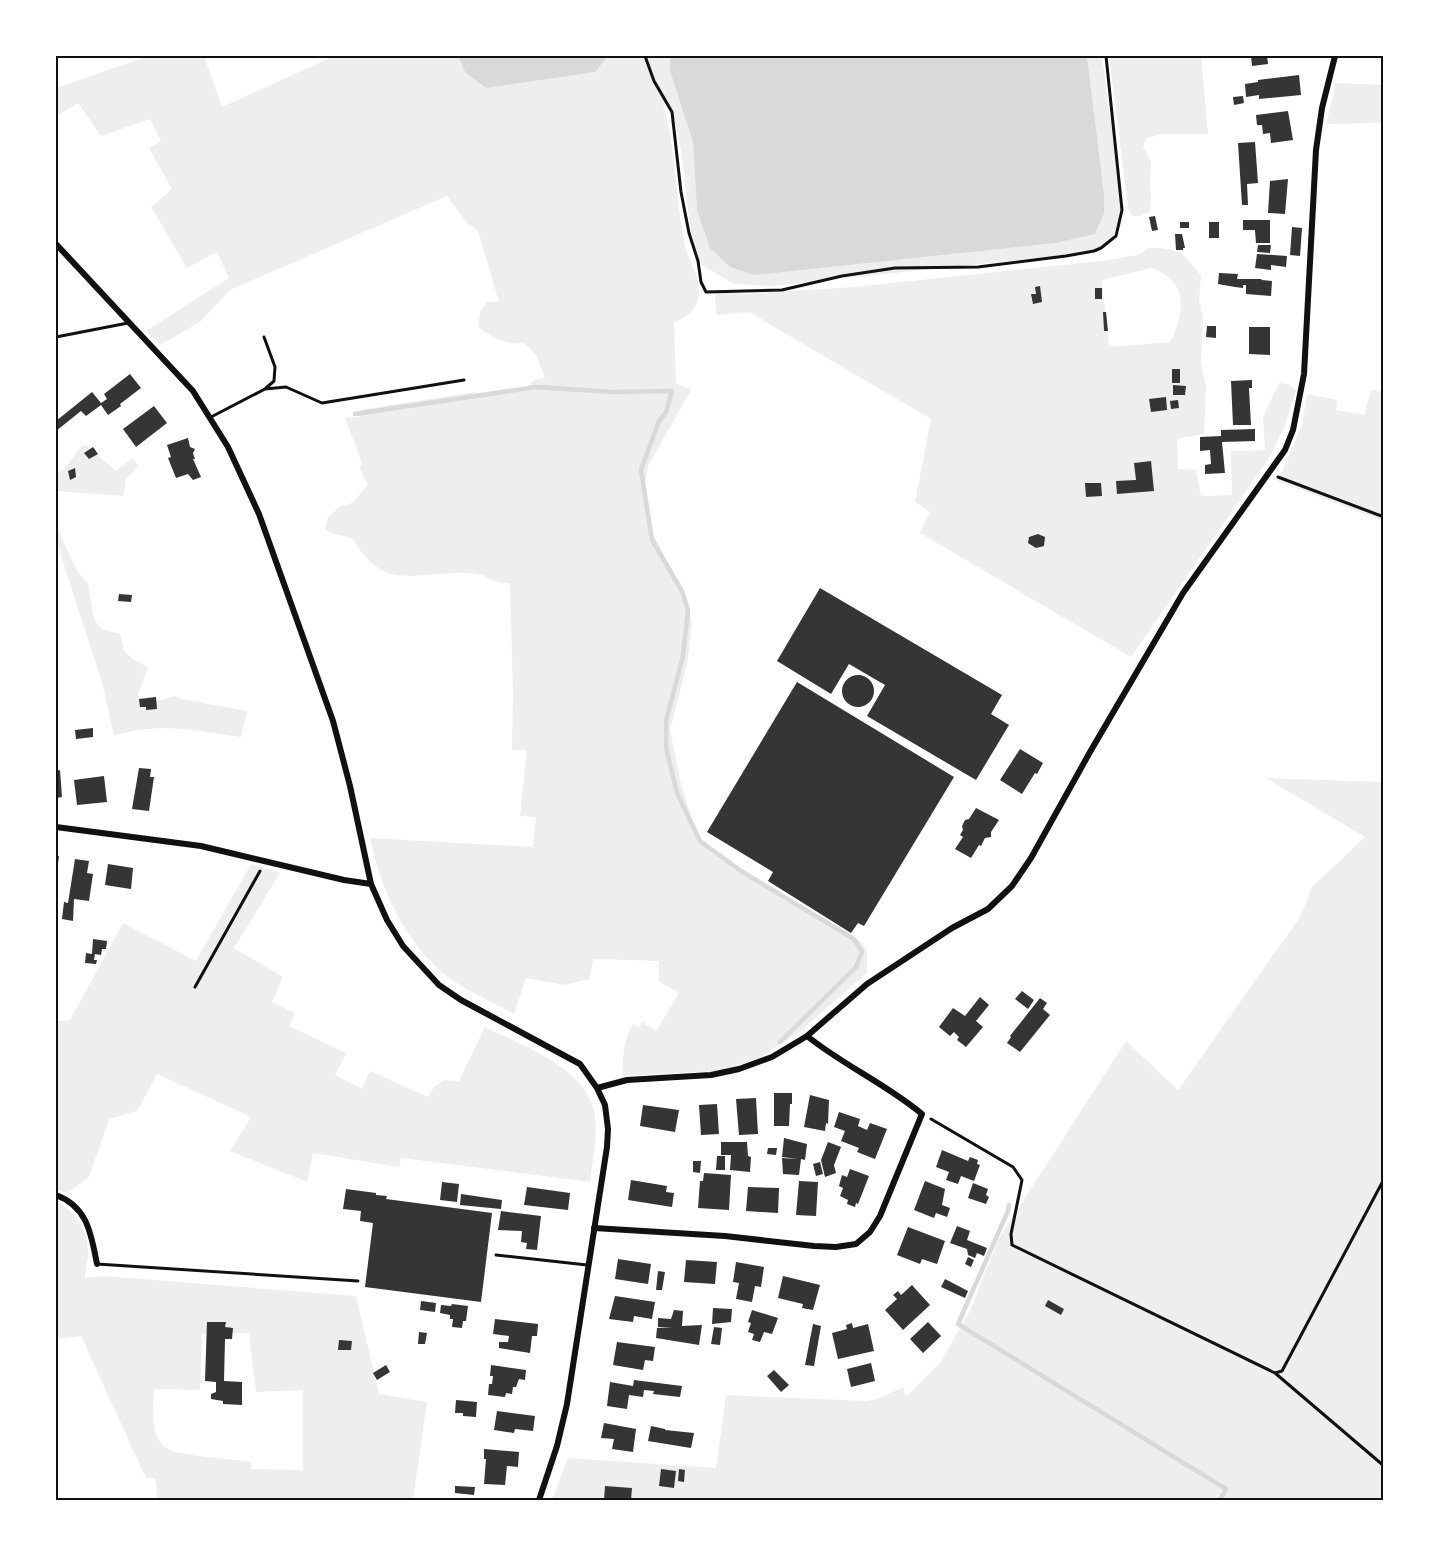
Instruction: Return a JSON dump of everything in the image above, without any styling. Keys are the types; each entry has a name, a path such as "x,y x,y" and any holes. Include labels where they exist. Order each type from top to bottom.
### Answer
{"street":[{"path":"597,1088 627,1080 711,1075 739,1069 772,1057 807,1036 867,984 952,928 988,909 1012,886 1031,858 1178,602 1214,547 1285,450 1289,440 1302,390 1316,150 1322,108 1335,56"},
{"path":"56,244 193,390 228,447 259,514 333,721 371,884 387,920 403,946 439,985 461,1000 580,1064 597,1088 605,1105 608,1129 607,1147 567,1404 557,1446 539,1500"},
{"path":"56,827 201,846 344,880 371,884"},
{"path":"594,1228 725,1236 836,1247 856,1244 870,1232 880,1216 922,1114 905,1100 828,1053 807,1036"},
{"path":"56,1195 62,1197 82,1214 91,1231 97,1264"}],"lane":[{"path":"56,337 128,322"},
{"path":"210,418 265,389 274,381 275,367 264,337"},
{"path":"265,389 286,387 322,403 464,380"},
{"path":"496,1255 588,1265"},
{"path":"97,1264 358,1281"}],"path":[{"path":"645,56 654,81 672,112 685,213 698,261 701,282 706,292 782,290 842,276 895,268 978,267 1076,254 1101,248 1116,236 1121,223 1122,210 1106,56"},
{"path":"1268,473 1383,517"},
{"path":"195,987 258,878 264,861"},
{"path":"922,1114 1013,1167 1022,1179 1011,1234 1012,1245 1275,1373 1383,1466"},
{"path":"1275,1373 1282,1371 1383,1179"}],"shaded area":[{"path":"149,56 204,56 222,107 334,56 458,56 465,72 608,56 670,56 670,71 693,142 697,210 1104,213 1104,193 1087,56 1102,56 1119,180 1122,211 1120,226 1111,240 1092,251 1056,256 772,286 734,284 700,264 690,224 676,124 670,105 663,105 671,139 685,245 699,288 694,308 674,323 676,383 691,390 648,466 644,490 646,520 687,601 692,624 687,664 670,730 681,784 692,820 701,839 728,861 861,942 867,952 867,973 798,1033 759,1058 714,1071 622,1076 625,1042 634,1024 639,1027 642,1022 656,1031 679,993 659,981 659,961 594,959 589,979 564,985 526,978 514,1014 443,973 411,938 386,890 370,838 533,847 536,817 520,816 527,750 512,750 510,583 475,574 406,576 392,574 378,568 365,556 352,538 325,530 328,517 341,506 352,503 368,485 360,469 362,463 345,418 360,417 360,410 475,392 478,397 527,387 534,380 545,378 536,355 524,343 499,340 478,327 480,313 487,302 499,302 478,231 467,223 447,196 230,290 200,322 160,345 146,331 229,278 217,252 187,268 151,207 172,189 149,148 161,141 150,119 101,136 78,103 56,116 56,88"},
{"path":"458,56 608,56 595,72 486,88 465,72"},
{"path":"670,56 1087,56 1104,193 1104,213 1095,234 1055,243 754,275 730,267 710,248 697,210 693,142 670,71"},
{"path":"1109,56 1201,56 1208,134 1163,134 1146,138 1143,148 1151,162 1151,205 1150,211 1141,216 1132,216 1128,208"},
{"path":"1336,83 1383,85 1383,123 1326,124"},
{"path":"1149,248 1174,250 1185,257 1201,276 1199,300 1203,318 1201,362 1206,387 1204,434 1177,439 1178,469 1196,470 1201,496 1232,495 1231,451 1265,450 1263,417 1279,383 1288,384 1296,390 1285,425 1271,455 1131,657 920,533 930,512 915,502 931,419 749,312 717,315 715,300 717,291 744,294 854,287 1101,261 1138,255","holes":["1151,268 1163,273 1178,289 1180,299 1179,320 1170,342 1109,347 1102,280"]},
{"path":"1371,390 1383,392 1383,521 1278,481 1302,425 1307,394 1337,400 1336,410 1364,415"},
{"path":"86,445 116,471 133,458 138,466 126,479 123,496 56,491 56,473 65,469 80,447"},
{"path":"56,526 77,571 88,584 94,619 102,629 120,634 124,651 134,660 148,667 138,694 141,703 175,696 247,711 241,737 161,728 130,731 114,736 103,686 56,540"},
{"path":"1266,778 1383,782 1383,1500 552,1500 568,1458 716,1468 726,1395 866,1401 877,1399 903,1387 906,1397 940,1363 970,1311 998,1240 1126,1041 1178,1090 1300,917 1312,887 1365,837"},
{"path":"251,864 280,873 234,948 283,977 272,1002 295,1013 289,1026 346,1053 335,1075 362,1089 370,1071 428,1097 434,1087 445,1080 459,1081 485,1027 552,1061 581,1085 590,1100 596,1125 590,1182 401,1158 399,1167 313,1153 307,1182 230,1151 251,1117 157,1074 137,1111 109,1119 89,1177 67,1193 56,1190 56,1021 70,1020 123,923 196,961"},
{"path":"56,1201 70,1211 84,1230 88,1246 85,1278 103,1276 356,1296 379,1394 427,1402 413,1500 158,1500 155,1478 146,1478 81,1336 56,1339","holes":["249,1333 256,1392 303,1390 303,1470 251,1469 251,1462 168,1449 158,1438 154,1422 154,1389 200,1390 202,1334"]}],"building":[{"path":"1251,56 1267,56 1268,64 1252,66"},
{"path":"1299,75 1301,95 1259,99 1259,95 1246,97 1245,84 1258,82 1258,80"},
{"path":"1243,96 1244,103 1234,105 1233,97"},
{"path":"1288,111 1293,140 1271,143 1270,133 1263,134 1262,125 1257,125 1256,115"},
{"path":"1255,142 1258,183 1247,184 1248,205 1242,205 1238,143"},
{"path":"1288,179 1285,214 1268,213 1270,181"},
{"path":"1155,216 1158,230 1152,231 1149,217"},
{"path":"1243,220 1270,220 1270,243 1256,243 1255,230 1243,230"},
{"path":"1180,222 1189,222 1189,228 1180,228"},
{"path":"1209,222 1219,222 1219,238 1209,238"},
{"path":"1292,227 1302,228 1300,256 1290,255"},
{"path":"1175,234 1182,234 1185,248 1183,250 1176,250"},
{"path":"1258,245 1271,245 1270,253 1257,252"},
{"path":"1257,254 1287,256 1286,267 1271,265 1271,270 1255,268"},
{"path":"1219,273 1238,274 1237,279 1272,281 1271,296 1246,294 1246,285 1243,285 1243,288 1218,284"},
{"path":"1040,286 1042,302 1033,304 1031,294 1036,294 1035,287"},
{"path":"1095,288 1102,288 1102,299 1095,299"},
{"path":"1103,312 1106,312 1108,331 1104,331"},
{"path":"1207,326 1216,326 1216,338 1206,337"},
{"path":"1249,327 1270,327 1270,355 1249,354"},
{"path":"1172,369 1180,369 1180,383 1172,383"},
{"path":"130,374 141,388 120,404 121,406 108,415 101,405 86,416 81,411 56,431 56,421 92,392 101,403 107,399 104,394"},
{"path":"1252,380 1252,388 1249,388 1251,425 1233,425 1231,381"},
{"path":"1173,385 1186,386 1185,395 1173,395"},
{"path":"1166,397 1167,410 1151,412 1149,399"},
{"path":"1178,400 1179,408 1171,409 1170,401"},
{"path":"154,406 167,423 136,447 123,429"},
{"path":"1255,429 1255,441 1222,442 1225,473 1205,474 1205,465 1211,464 1210,450 1200,451 1200,437 1221,436 1221,430"},
{"path":"188,438 190,447 195,449 193,453 195,459 193,459 201,477 193,480 188,474 176,478 168,458 171,457 167,445"},
{"path":"93,447 98,454 89,459 84,453"},
{"path":"1151,461 1154,491 1117,494 1116,481 1136,480 1134,463"},
{"path":"75,468 76,477 70,480 68,471"},
{"path":"1085,483 1101,483 1102,496 1086,497"},
{"path":"1038,534 1045,537 1044,546 1036,548 1028,543 1029,537"},
{"path":"820,588 1002,695 991,714 1009,725 976,780 867,716 885,685 849,664 831,694 777,661"},
{"path":"119,594 132,595 131,602 118,601"},
{"path":"858,675 869,680 874,691 869,702 858,707 847,702 842,691 847,680"},
{"path":"797,682 954,777 864,926 858,923 851,933 768,881 773,872 707,832"},
{"path":"156,697 157,709 146,710 146,707 140,707 139,699"},
{"path":"93,728 93,737 76,739 75,730"},
{"path":"1020,749 1043,763 1022,794 1000,780"},
{"path":"139,768 151,769 150,777 154,777 149,811 132,809"},
{"path":"60,770 62,797 56,798 56,771"},
{"path":"104,776 107,802 77,805 74,780"},
{"path":"976,808 999,820 991,832 991,837 985,838 971,858 955,849 963,837 960,835 965,820 969,819"},
{"path":"56,855 59,856 57,871 56,871"},
{"path":"75,859 89,861 87,873 93,874 89,901 74,899 73,921 62,919 64,902 68,903"},
{"path":"108,864 133,868 131,889 105,885"},
{"path":"93,939 107,941 106,949 102,949 101,955 95,954 96,964 85,963 86,953 92,954"},
{"path":"1022,991 1034,1000 1028,1009 1015,999"},
{"path":"980,997 989,1005 976,1021 983,1027 966,1047 957,1040 959,1037 954,1032 950,1036 939,1027 953,1008 965,1016"},
{"path":"1040,998 1047,1003 1043,1009 1050,1015 1020,1052 1007,1043"},
{"path":"774,1093 792,1093 789,1126 774,1126"},
{"path":"810,1095 829,1100 828,1124 826,1123 825,1131 804,1127"},
{"path":"756,1098 758,1134 739,1135 736,1099"},
{"path":"717,1104 719,1134 701,1135 699,1105"},
{"path":"643,1105 679,1110 675,1132 640,1126"},
{"path":"839,1112 860,1119 858,1126 867,1130 870,1123 887,1129 875,1159 857,1152 859,1148 841,1141 845,1131 834,1127"},
{"path":"784,1138 807,1144 805,1160 801,1159 799,1175 783,1174 782,1158 798,1159 782,1157"},
{"path":"721,1142 747,1142 748,1156 751,1157 750,1172 730,1170 731,1155 721,1155"},
{"path":"828,1142 841,1147 834,1165 836,1173 825,1177 821,1160"},
{"path":"768,1148 777,1148 776,1155 767,1154"},
{"path":"942,1150 968,1161 970,1157 978,1160 977,1164 980,1165 974,1181 961,1176 958,1184 946,1180 949,1172 936,1167"},
{"path":"717,1156 725,1156 725,1170 716,1170"},
{"path":"693,1161 701,1161 700,1173 693,1172"},
{"path":"820,1162 823,1174 816,1176 813,1164"},
{"path":"850,1169 869,1176 855,1207 847,1204 848,1200 840,1196 843,1188 839,1186 842,1175 847,1177"},
{"path":"704,1173 731,1175 729,1210 698,1208 700,1181 703,1181"},
{"path":"631,1180 667,1186 666,1192 674,1193 672,1207 628,1200"},
{"path":"799,1181 818,1182 816,1216 796,1215"},
{"path":"925,1181 945,1189 942,1205 950,1208 947,1217 936,1213 934,1218 914,1210"},
{"path":"442,1182 459,1184 457,1202 440,1200"},
{"path":"973,1183 988,1189 986,1195 989,1197 986,1204 968,1198"},
{"path":"527,1187 570,1193 568,1210 524,1205"},
{"path":"748,1187 779,1188 778,1213 746,1211"},
{"path":"346,1189 376,1193 376,1195 387,1196 386,1199 492,1213 481,1302 365,1287 373,1223 360,1221 361,1211 343,1209"},
{"path":"461,1194 502,1200 501,1209 460,1205"},
{"path":"501,1211 541,1216 537,1250 526,1249 527,1243 521,1242 522,1231 498,1230"},
{"path":"957,1226 970,1231 967,1240 987,1248 984,1256 977,1253 975,1258 968,1255 967,1249 950,1243"},
{"path":"908,1227 945,1241 937,1264 922,1259 920,1264 897,1255"},
{"path":"968,1257 974,1260 971,1267 965,1264"},
{"path":"618,1259 651,1264 648,1284 615,1279"},
{"path":"686,1260 717,1262 715,1284 684,1282"},
{"path":"736,1262 764,1267 761,1287 755,1286 752,1302 736,1299 739,1283 733,1282"},
{"path":"658,1271 665,1272 662,1290 656,1290"},
{"path":"783,1276 820,1285 813,1310 802,1308 803,1304 778,1298"},
{"path":"945,1279 968,1291 965,1298 941,1287"},
{"path":"912,1285 930,1305 903,1330 885,1310 897,1299 893,1295 898,1291 901,1295"},
{"path":"615,1296 655,1302 652,1319 634,1316 633,1322 609,1319"},
{"path":"1048,1300 1064,1309 1061,1315 1045,1306"},
{"path":"421,1301 436,1303 435,1312 420,1310"},
{"path":"452,1304 468,1306 466,1321 463,1321 462,1328 452,1327 453,1319 450,1319 450,1315 440,1313 441,1305 451,1306"},
{"path":"713,1308 732,1309 731,1322 712,1324"},
{"path":"674,1310 683,1311 682,1326 702,1325 699,1345 656,1338 657,1328 672,1327 658,1327 658,1318 671,1319"},
{"path":"752,1310 778,1318 772,1334 764,1332 760,1342 752,1340 754,1334 748,1332"},
{"path":"495,1319 538,1324 537,1336 532,1336 530,1353 499,1348 499,1342 508,1342 509,1336 493,1334"},
{"path":"207,1322 226,1322 225,1327 233,1328 232,1339 225,1339 224,1381 242,1382 242,1405 223,1404 223,1401 211,1399 211,1394 216,1392 216,1382 205,1381"},
{"path":"928,1322 941,1336 923,1353 910,1339"},
{"path":"852,1323 853,1328 868,1324 874,1351 838,1359 832,1333 847,1329 846,1325"},
{"path":"813,1324 821,1326 814,1366 805,1365"},
{"path":"714,1327 722,1328 720,1345 711,1344"},
{"path":"419,1332 427,1333 425,1344 418,1344"},
{"path":"339,1340 352,1341 351,1350 338,1350"},
{"path":"617,1342 655,1347 653,1361 645,1360 643,1370 613,1365"},
{"path":"871,1363 875,1381 851,1387 847,1369"},
{"path":"386,1365 390,1372 377,1380 373,1373"},
{"path":"491,1365 526,1370 525,1380 519,1379 516,1387 513,1387 512,1394 506,1393 505,1397 488,1395 489,1384 492,1384 493,1376 490,1376"},
{"path":"774,1370 789,1385 781,1392 767,1376"},
{"path":"634,1380 682,1386 680,1397 653,1394 654,1391 644,1390 643,1397 629,1395 627,1409 607,1406 610,1382 633,1386"},
{"path":"456,1400 477,1402 476,1417 455,1413"},
{"path":"497,1411 535,1416 533,1431 515,1429 514,1433 494,1430"},
{"path":"604,1423 636,1429 633,1452 612,1449 614,1439 601,1438"},
{"path":"651,1426 694,1433 691,1448 648,1441"},
{"path":"484,1449 519,1452 518,1467 507,1466 505,1485 484,1484 486,1459 484,1459"},
{"path":"661,1469 676,1471 674,1488 659,1486"},
{"path":"679,1469 685,1470 684,1482 678,1481"},
{"path":"455,1486 475,1487 474,1495 455,1493"},
{"path":"605,1486 632,1488 631,1500 604,1500"}],"waterway":[{"path":"355,414 536,387 612,392 672,391 666,412 659,421 641,470 652,540 682,591 688,610 683,656 666,721 666,748 677,793 700,841 741,871 854,939 862,952 856,967 780,1042"},
{"path":"1009,1205 958,1324 1226,1489 1220,1500"}]}
